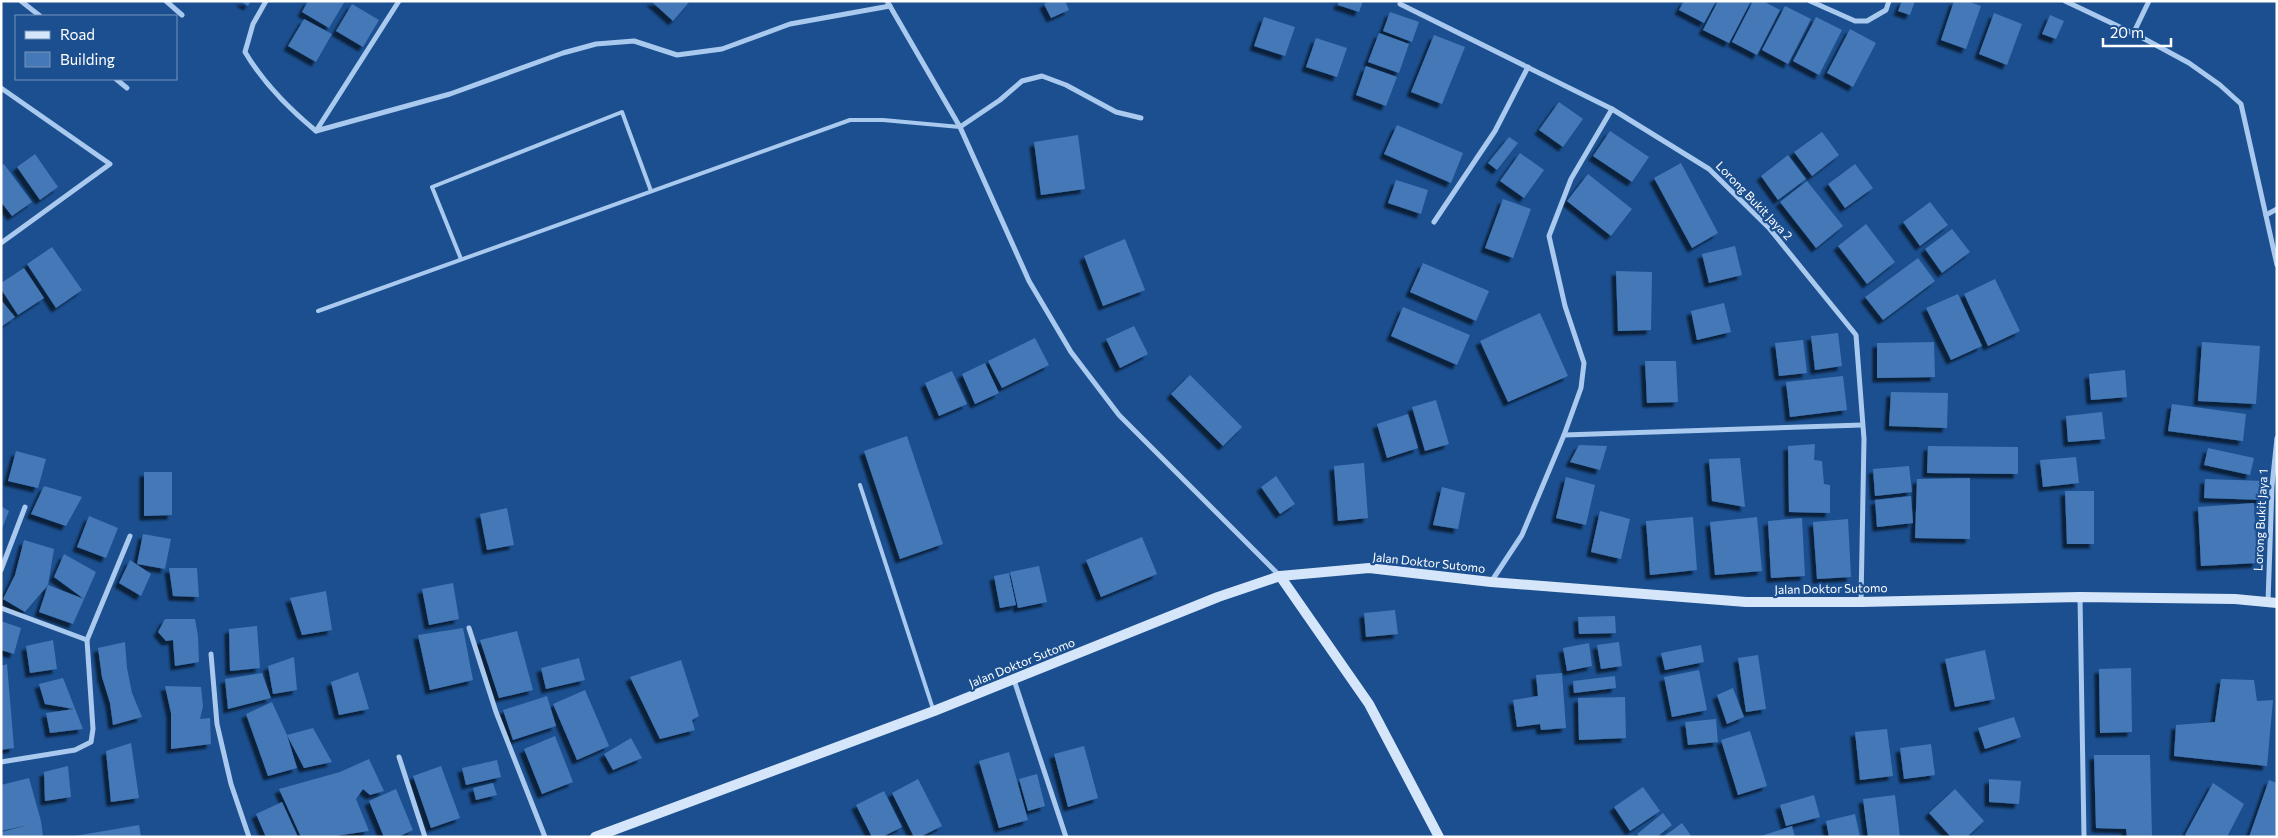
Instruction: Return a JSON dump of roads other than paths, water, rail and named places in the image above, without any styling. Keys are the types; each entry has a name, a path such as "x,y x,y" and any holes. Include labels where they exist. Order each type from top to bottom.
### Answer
{"street":[{"path":"21,1 39,15"},
{"path":"166,1 182,14"},
{"path":"266,1 252,24 246,52 256,70 286,105 316,131"},
{"path":"316,131 399,1"},
{"path":"1810,1 1855,21 1867,21 1886,10 1889,1"},
{"path":"2065,1 2189,63 2220,85 2241,104 2277,265"},
{"path":"2133,34 2149,1"},
{"path":"316,131 450,94 563,53 596,44 634,41 677,55 722,49 790,24 888,3 960,127 1029,281 1071,352 1120,415 1280,576 1369,704 1439,837"},
{"name":"Lorong Bukit Jaya 2","path":"1400,4 1612,109 1709,169 1770,228 1856,335 1864,439 1861,602"},
{"path":"1434,222 1494,132 1528,67"},
{"path":"960,127 1000,100 1022,81 1042,76 1066,85 1116,112 1140,118"},
{"path":"117,80 127,88"},
{"path":"1,88 110,164 1,243"},
{"path":"1491,582 1522,535 1564,435 1581,388 1584,363 1565,306 1549,236 1571,179 1612,109"},
{"path":"2266,214 2277,209"},
{"path":"1564,435 1862,425"},
{"name":"Lorong Bukit Jaya 1","path":"2272,602 2272,486 2277,438"},
{"path":"1,570 25,508"},
{"path":"1,762 75,750 90,742 93,729 87,640 130,536"},
{"name":"Jalan Doktor Sutomo","path":"595,837 612,834 1014,680 1157,620 1280,576 1369,568 1491,582 1746,602 1861,602 2080,597 2206,598 2272,602"},
{"path":"2080,597 2084,837"},
{"path":"1,608 87,640"},
{"path":"468,628 496,712 545,837"},
{"path":"211,654 217,724 227,769 249,837"},
{"path":"1014,680 1066,837"},
{"path":"399,757 425,837"}],"lane":[{"path":"461,259 432,187 622,112 651,191"},
{"path":"318,311 850,120 883,120 960,127"},
{"path":"860,485 934,711"}]}
